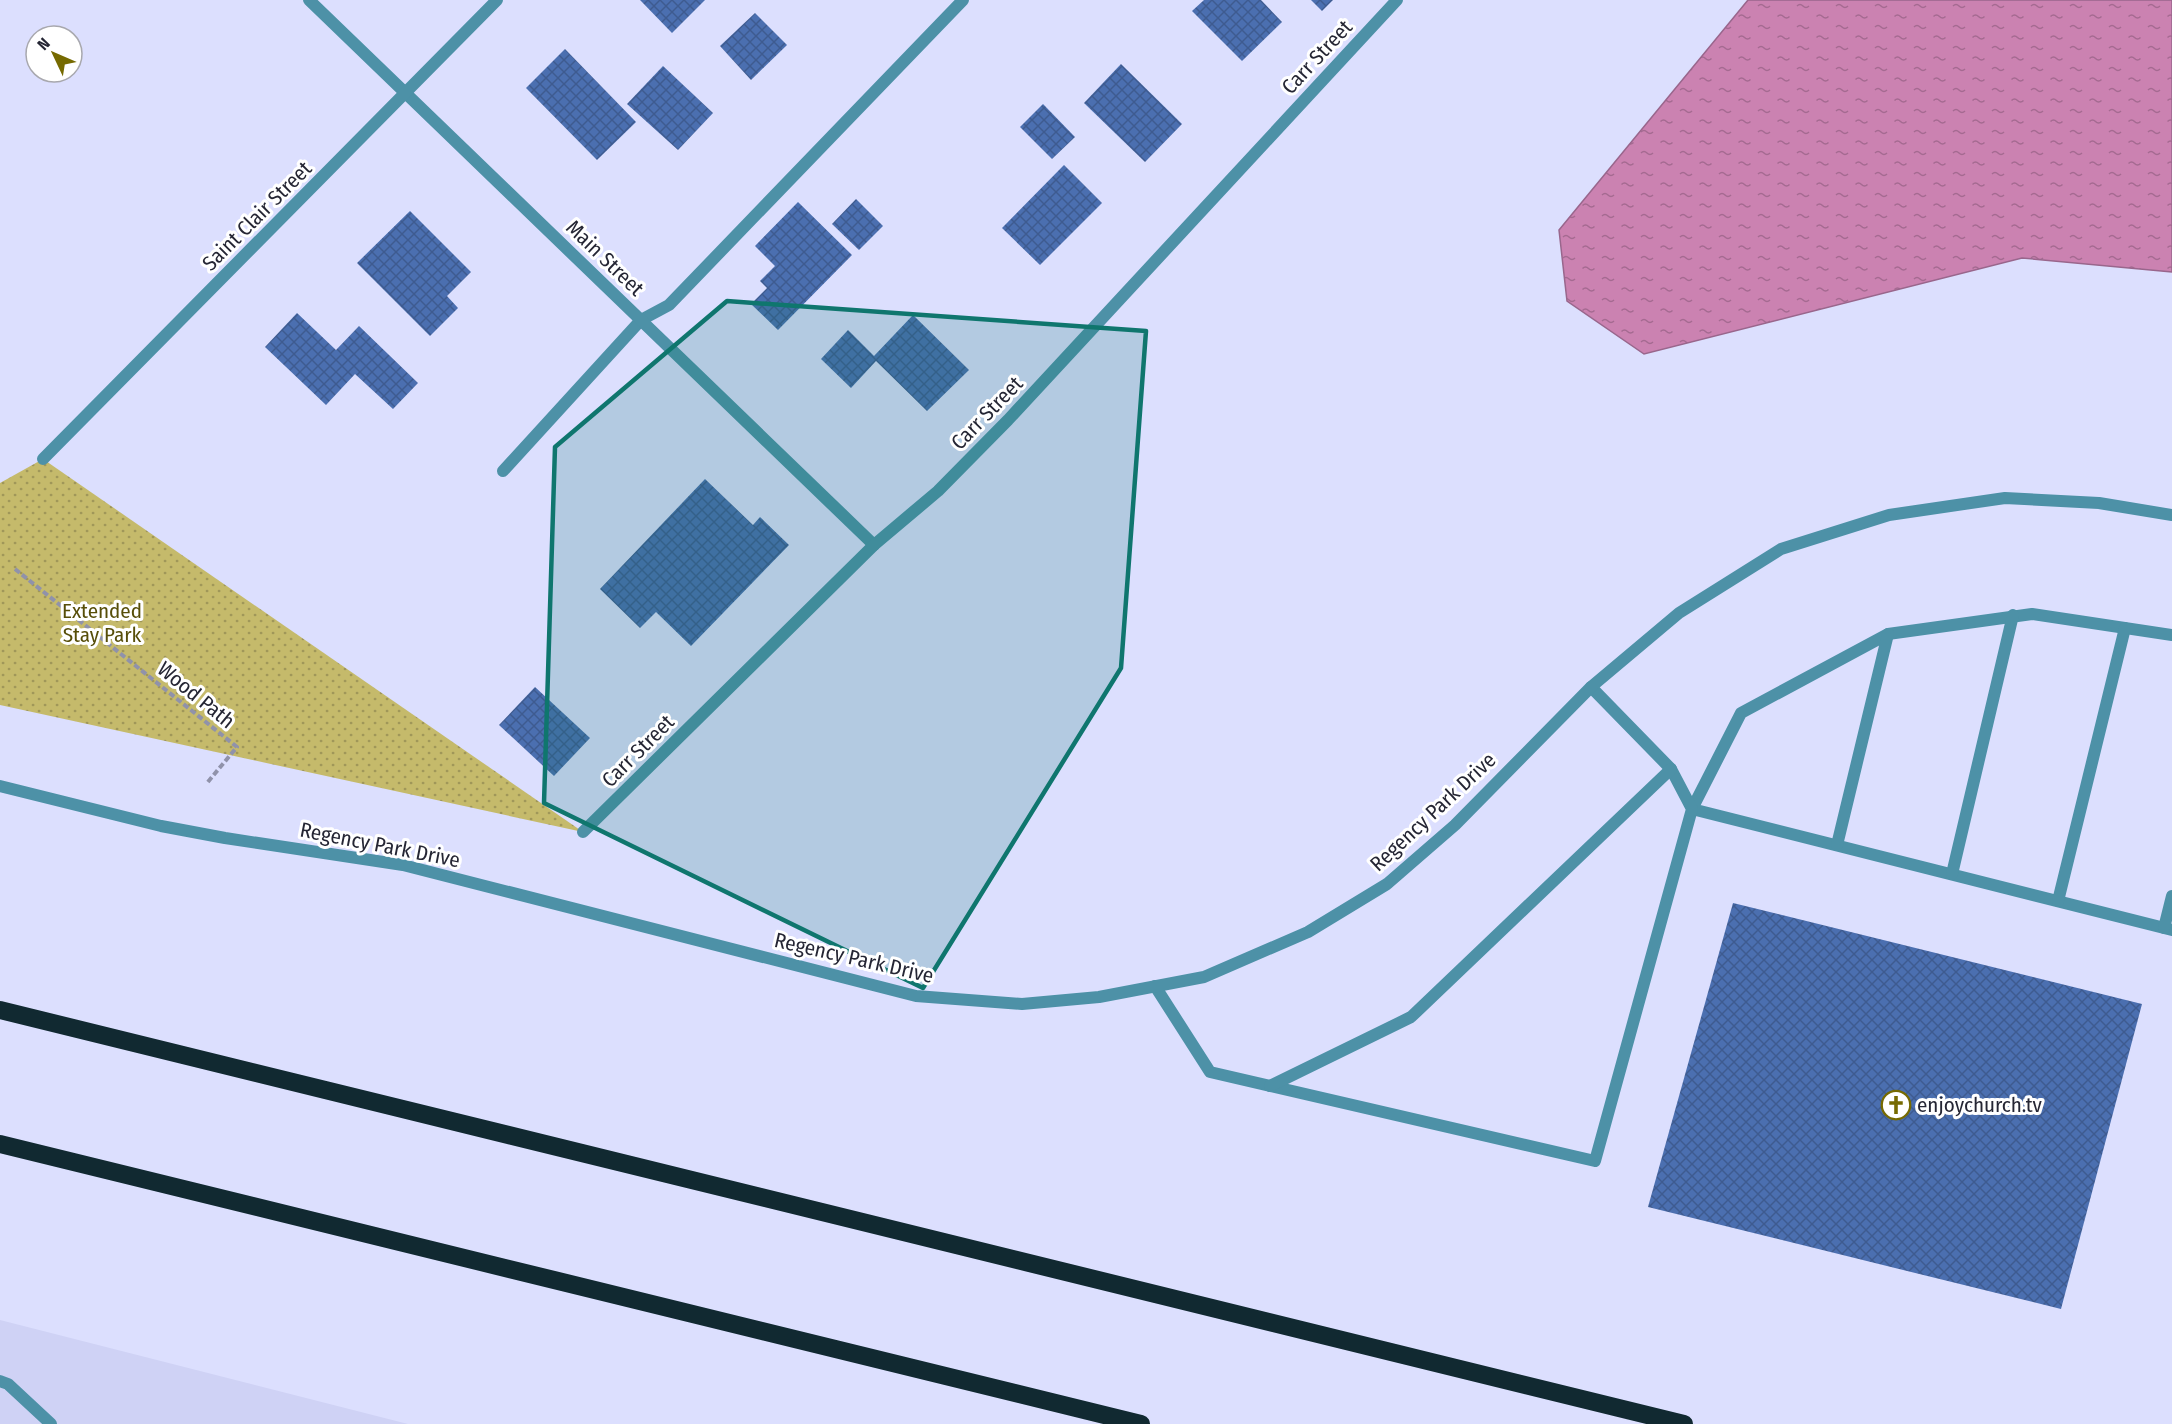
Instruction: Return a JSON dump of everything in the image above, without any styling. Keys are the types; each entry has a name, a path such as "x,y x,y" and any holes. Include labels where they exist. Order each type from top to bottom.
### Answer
{"highway":[{"path":"0,1010 1684,1424"},
{"path":"0,1144 1141,1424"}],"street":[{"name":"Main Street","path":"309,0 874,545"},
{"name":"Saint Clair Street","path":"43,459 497,0"},
{"path":"503,471 641,320 669,305 963,0"},
{"name":"Carr Street","path":"583,832 874,545 938,491 1008,420 1397,0"},
{"name":"Regency Park Drive","path":"0,786 161,826 403,865 916,996 1022,1004 1099,997 1204,976 1308,932 1387,884 1455,825 1591,687 1679,613 1781,549 1889,515 2005,498 2098,503 2172,515"},
{"path":"1155,986 1210,1072 1595,1161 1692,808 1741,713 1888,634 2032,614 2172,635"},
{"path":"1952,874 2013,615"},
{"path":"2058,901 2125,628"},
{"path":"1837,845 1888,634"},
{"path":"1591,687 1671,769 1692,808 2168,929 2172,896"},
{"path":"1270,1086 1411,1017 1671,769"},
{"path":"0,1381 8,1384 51,1424"}],"path":[{"name":"Wood Path","path":"15,569 237,747 207,783"}],"highlighted area":[{"path":"727,301 1146,331 1121,668 923,988 544,803 555,447"}],"shaded area":[{"path":"0,1320 408,1424 0,1424"}],"green space":[{"name":"Extended Stay Park","path":"43,459 583,832 0,705 0,483"}],"water":[{"path":"1748,0 2172,0 2172,272 2022,258 1644,354 1567,301 1559,230"}],"building":[{"path":"640,0 705,0 672,33"},
{"path":"1204,0 1261,0 1282,22 1242,61 1192,11"},
{"path":"1311,0 1333,0 1322,11"},
{"path":"755,13 787,45 751,80 720,46"},
{"path":"565,49 636,122 597,160 526,88"},
{"path":"1121,64 1182,124 1145,162 1084,103"},
{"path":"663,66 713,113 678,150 627,104"},
{"path":"1043,104 1075,137 1052,159 1020,127"},
{"path":"1064,165 1102,203 1040,265 1002,228"},
{"path":"856,199 883,226 859,250 832,224"},
{"path":"798,202 852,255 778,330 751,304 767,288 760,281 775,266 755,246"},
{"path":"410,211 471,272 447,296 458,308 430,336 357,263"},
{"path":"297,313 336,350 359,326 418,383 393,409 355,374 326,405 265,347"},
{"path":"913,315 969,370 927,411 876,361 851,388 821,359 848,330 874,356"},
{"path":"705,479 753,525 760,517 789,545 691,646 656,612 640,628 600,589"},
{"path":"535,687 590,738 554,776 499,725"},
{"name":"enjoychurch.tv","path":"1733,903 2142,1004 2061,1309 1648,1207"}],"place":[{"name":"enjoychurch.tv","path":"1896,1105"}]}
